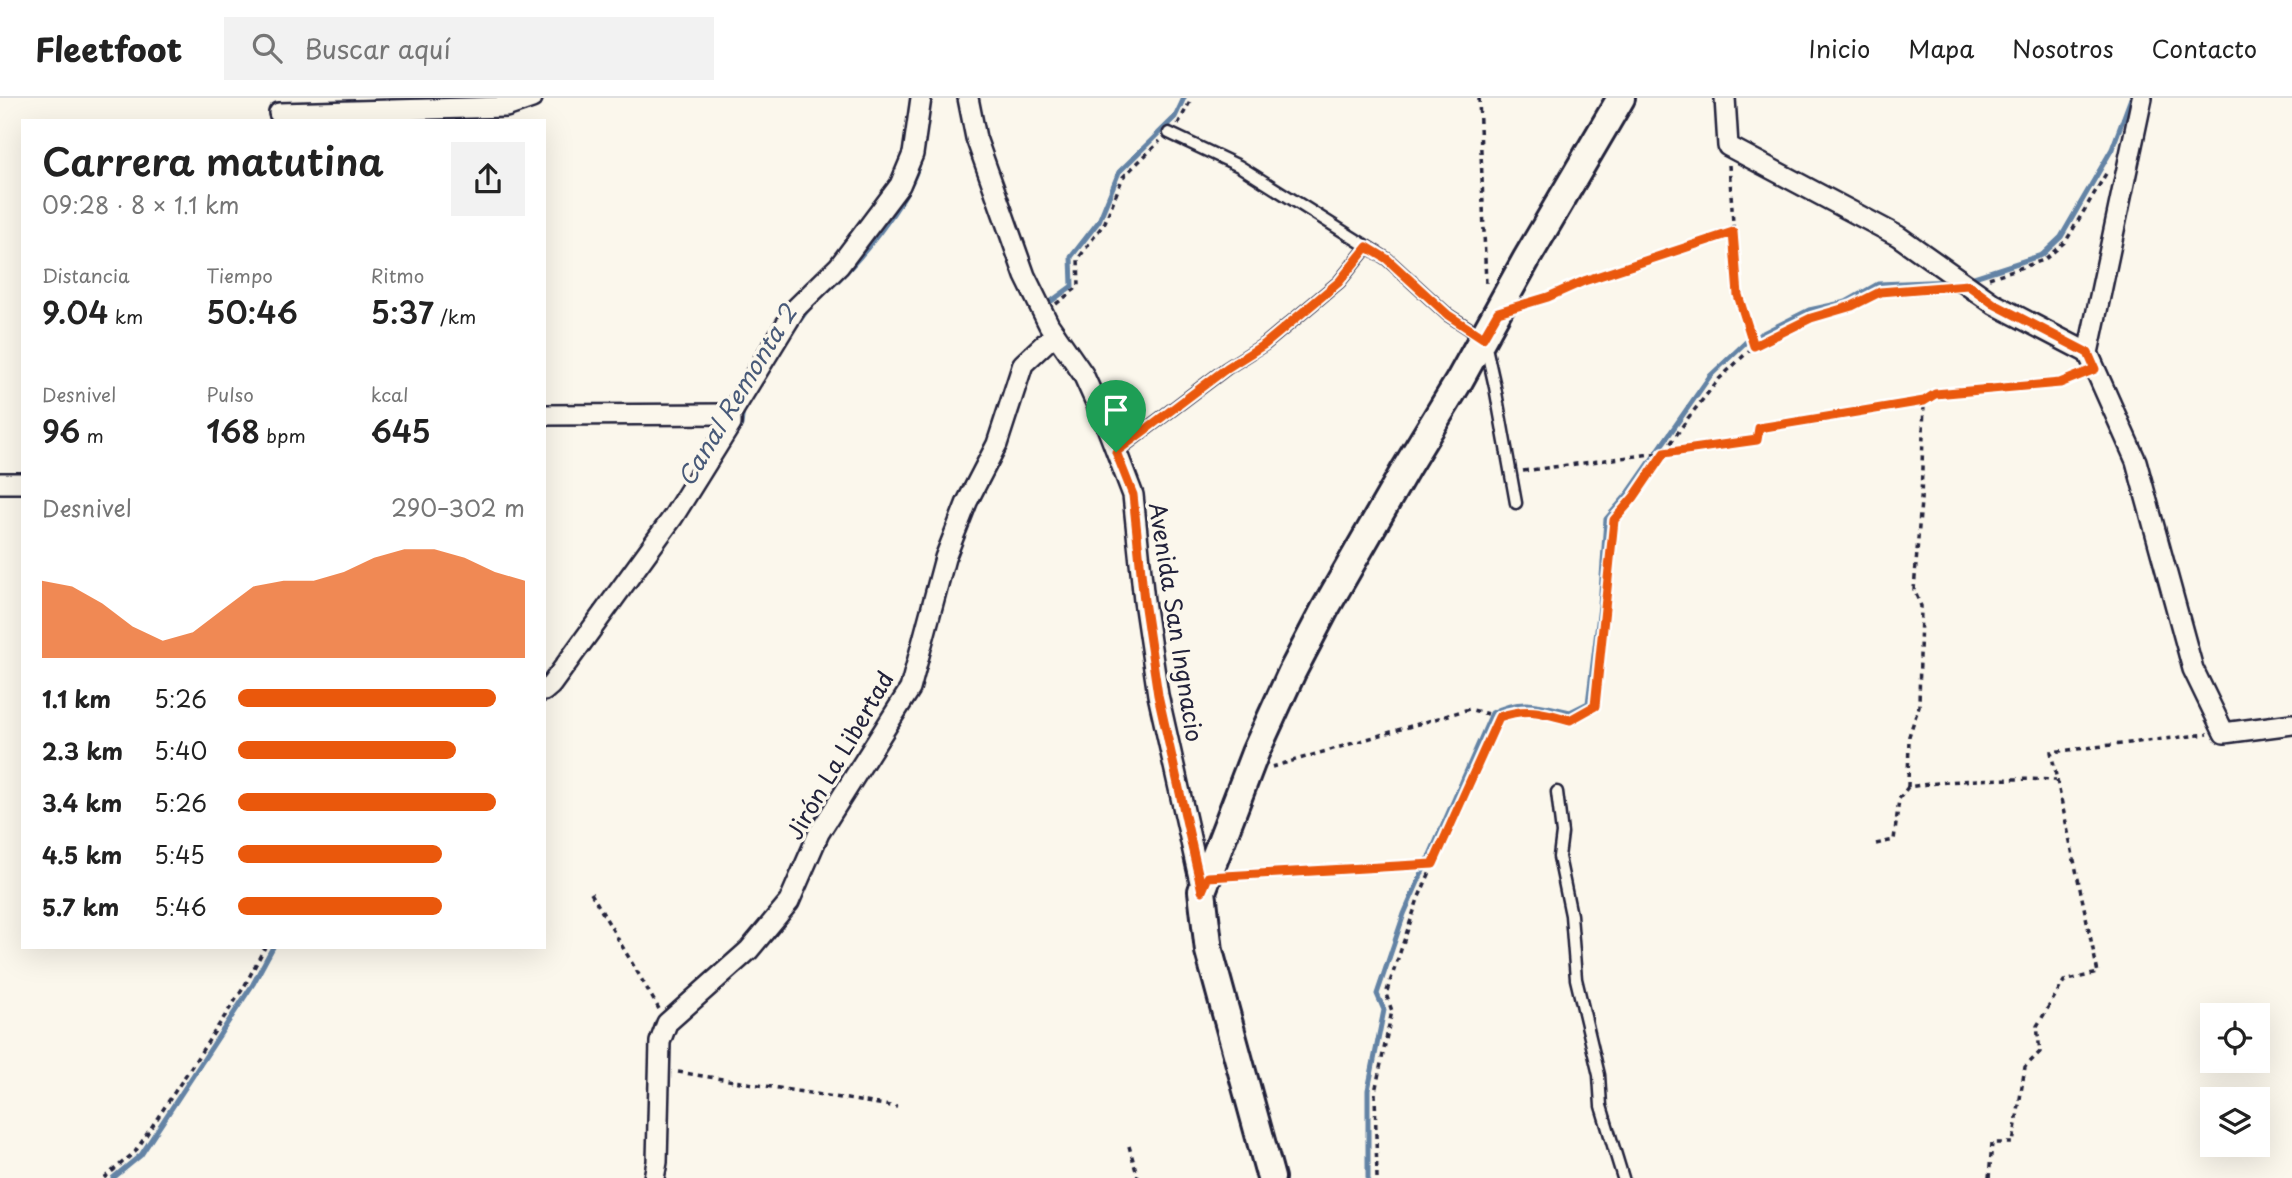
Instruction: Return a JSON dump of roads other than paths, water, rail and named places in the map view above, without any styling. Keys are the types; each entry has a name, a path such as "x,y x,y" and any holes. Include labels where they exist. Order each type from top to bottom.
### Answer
{"street":[{"path":"279,113 506,107 532,98"},
{"path":"546,689 673,517 731,424 731,414 796,308 839,266 900,185 914,154 921,98"},
{"name":"Avenida San Ingnacio","path":"968,98 981,150 1025,276 1055,334 1083,374 1133,495 1144,601 1158,695 1205,884"},
{"path":"1271,1178 1209,951 1205,884 1247,775 1292,672 1325,609 1621,98"},
{"path":"1725,98 1728,146 1898,236 1994,304 2091,361"},
{"path":"2142,98 2091,361 2136,461 2193,669 2224,733 2292,724"},
{"name":"Jirón La Libertad","path":"654,1178 657,1162 660,1042 667,1023 749,950 789,902 819,833 910,689 945,558 967,502 997,444 1023,363 1055,334"},
{"path":"546,415 731,414"},
{"path":"0,483 21,483"}],"lane":[{"path":"1169,133 1239,166 1387,259 1448,315 1483,338 1495,387 1516,503"},
{"path":"1116,452 1227,368 1265,344 1339,282 1367,247"},
{"path":"1557,792 1562,833 1559,857 1571,915 1576,979 1599,1074 1601,1106 1623,1178"}],"waterway":[{"path":"1046,305 1072,286 1071,257 1099,221 1119,172 1175,117 1184,98"},
{"path":"1968,279 2042,255 2061,237 2112,149 2131,98"},
{"name":"Canal Remonta 2","path":"828,290 879,233 903,198 918,167"},
{"path":"1368,1178 1368,1090 1384,1010 1377,994 1404,914 1492,713 1521,704 1570,712 1588,703 1600,606 1606,519 1629,492 1710,376 1747,341 1809,310 1846,302 1878,284 1952,281"},
{"name":"Canal Remonta 2","path":"795,327 808,309"},
{"name":"Canal Remonta 2","path":"736,432 741,425 743,409"},
{"name":"Canal Remonta 2","path":"113,1178 141,1155 253,984 272,949"}]}
